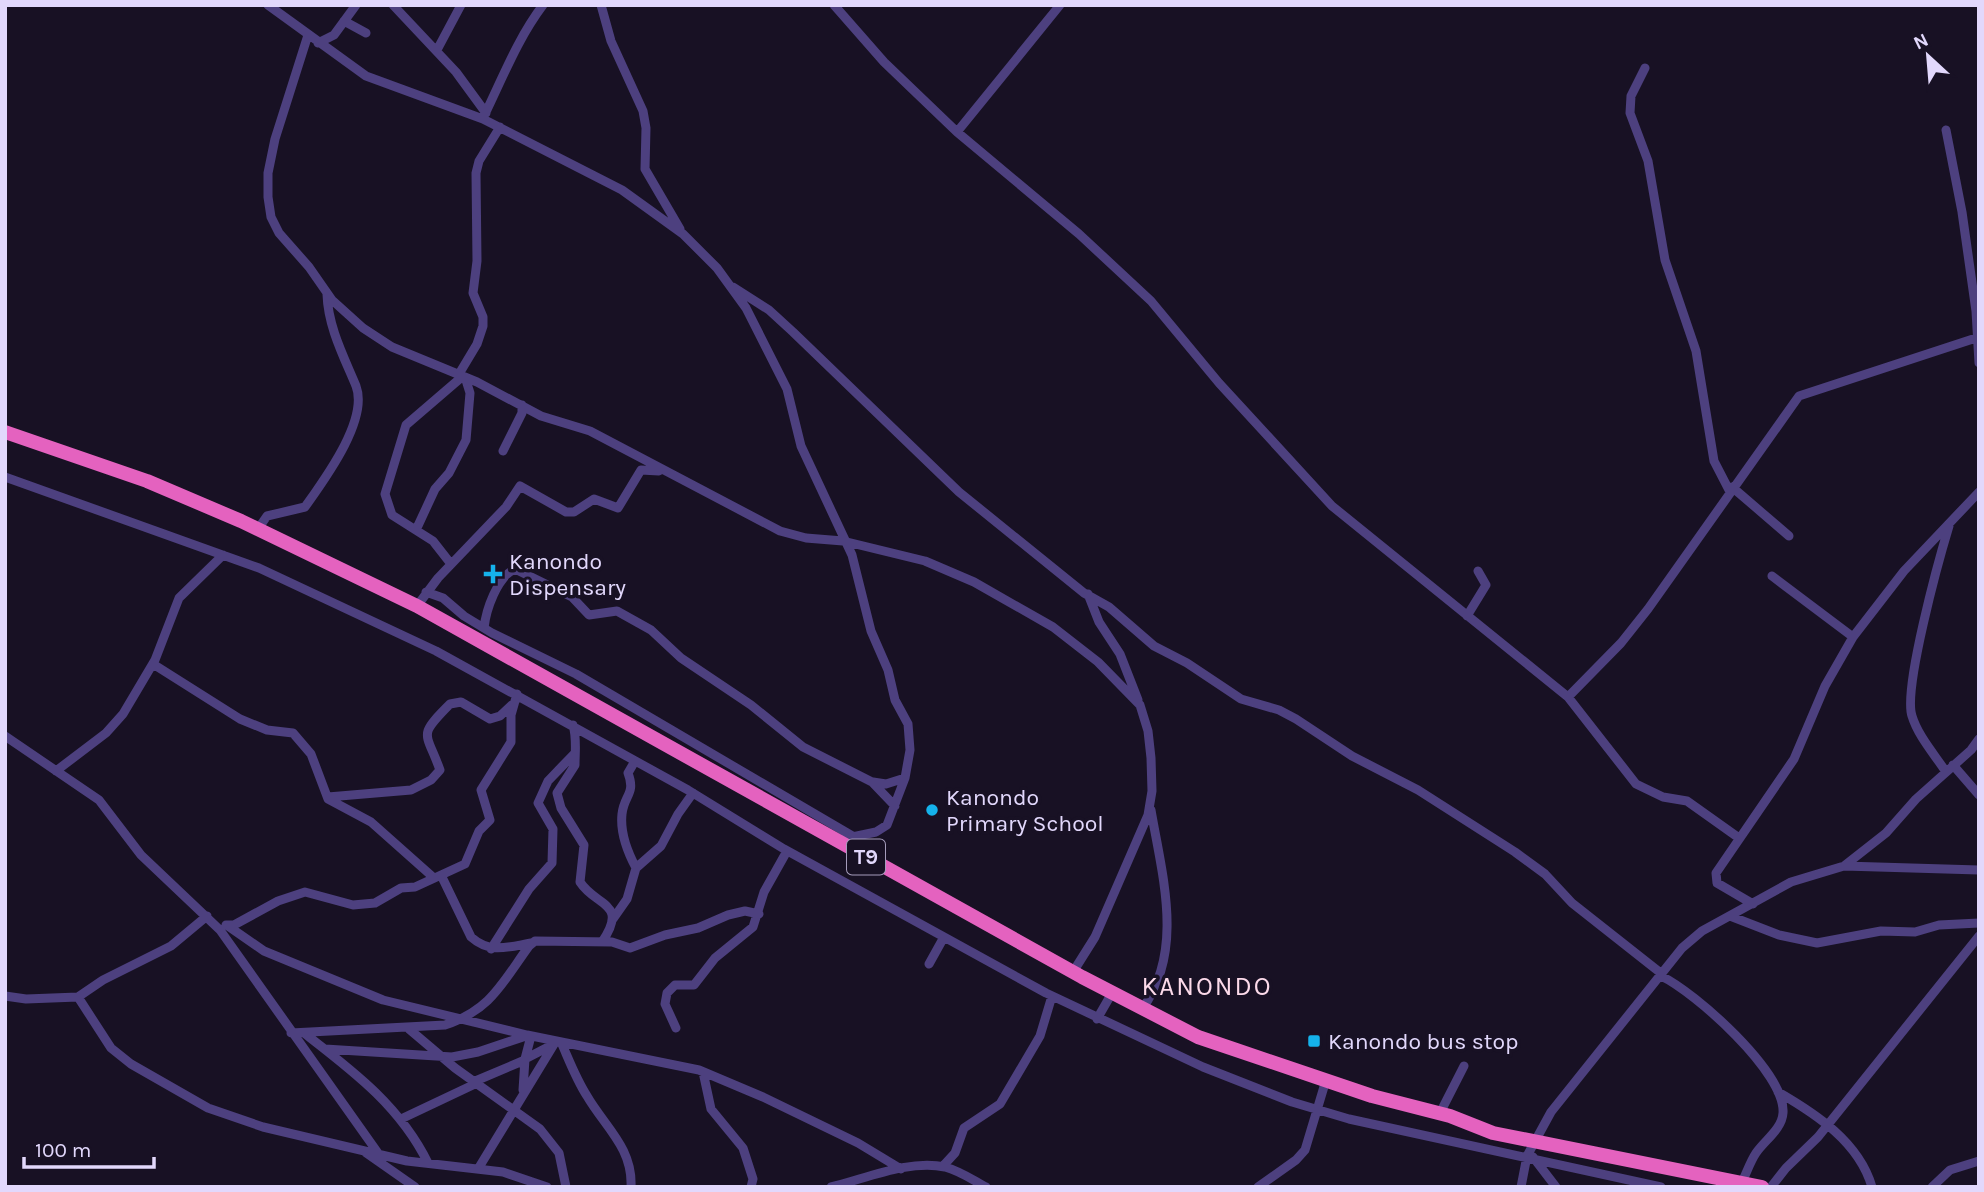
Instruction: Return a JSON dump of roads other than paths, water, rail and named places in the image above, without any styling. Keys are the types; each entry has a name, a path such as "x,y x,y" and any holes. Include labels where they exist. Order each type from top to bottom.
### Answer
{"highway":[{"name":"T9","path":"5,432 147,481 258,529 417,606 1073,972 1198,1037 1326,1080 1440,1113 1493,1133 1762,1187"}],"street":[{"path":"268,5 318,44 366,76 485,116 500,127 593,173 683,234 730,284 777,317 959,492 1088,594 1109,607 1154,646 1187,663 1241,699 1287,715 1352,756 1418,790 1545,874 1572,903 1724,1022 1778,1092 1782,1102 1782,1122 1757,1152 1742,1182"},
{"path":"318,44 334,35 356,5"},
{"path":"393,5 437,50 485,116"},
{"path":"437,50 461,5"},
{"path":"485,116 515,49 543,5"},
{"path":"601,5 611,41 643,111 646,128 645,169 683,234"},
{"path":"834,5 884,62 957,132 1079,234 1151,301 1181,340 1313,488 1373,542 1568,697 1636,784 1662,797 1688,801 1739,838"},
{"path":"957,132 1060,5"},
{"path":"344,21 366,33"},
{"path":"428,42 449,25"},
{"path":"308,35 275,139 268,173 271,217 279,233 309,267 327,294 380,340 522,404 541,416 590,431 780,531 806,538 843,541 925,561 1013,603 1052,627 1098,662 1140,705"},
{"path":"1645,68 1631,96 1630,113 1648,161 1665,260 1696,351 1714,461 1731,488 1789,536"},
{"path":"452,564 436,545 389,512 385,494 406,425 462,376 483,326 483,317 472,292 477,261 477,166 500,127"},
{"path":"1946,130 1962,212 1976,311 1979,363"},
{"path":"730,284 758,330 787,389 794,429 855,564 869,625 888,670 892,693 908,724 910,750 905,778 887,825 876,832 837,841"},
{"path":"258,529 267,516 305,506 338,461 346,444 358,394 340,351 327,294"},
{"path":"1568,697 1634,626 1799,396 1976,338"},
{"path":"416,530 435,489 449,473 466,440 470,393 462,376"},
{"path":"503,450 522,413 522,404"},
{"path":"417,606 426,592 506,507 520,486 566,512 574,512 594,499 618,508 641,470 664,472"},
{"path":"5,477 223,555 333,601 516,699 573,725 694,793 787,851 1052,996 1203,1067 1317,1109 1405,1132 1661,1187"},
{"path":"1753,904 1715,879 1739,838 1794,759 1825,686 1853,637 1904,571 1950,524 1975,504 1979,492"},
{"path":"1950,524 1936,566 1911,680 1910,706 1916,726 1950,768 1979,795"},
{"path":"56,771 115,724 153,664 179,598 223,555"},
{"path":"484,628 486,614 499,586 507,573 518,569 572,597 589,615 617,611 651,630 681,658 751,705 803,747 872,782 886,784 905,778"},
{"path":"1467,616 1486,585 1478,571"},
{"path":"1772,576 1853,637"},
{"path":"426,592 443,598 484,628 576,674 854,837"},
{"path":"1088,594 1099,622 1126,665 1148,731 1150,805 1165,880 1165,953 1154,993 1142,1009"},
{"path":"153,664 240,719 267,730 293,733 314,759 326,797 371,822 438,876 471,937 491,949 547,940 601,942 637,947 659,937 698,929 728,915 745,911 759,914"},
{"path":"326,797 396,792 423,784 440,770 425,738 426,732 450,704 459,701 495,719 516,699"},
{"path":"228,926 305,892 353,905 375,903 401,888 415,887 466,864 479,831 490,820 481,790 511,742 516,699"},
{"path":"573,725 577,739 575,765 559,787 558,802 584,845 580,882 609,906 613,919"},
{"path":"5,736 99,800 141,855 209,918 237,952 377,1153"},
{"path":"1844,866 1886,833 1979,739"},
{"path":"491,949 529,889 552,863 553,830 538,803 548,781 574,754"},
{"path":"635,761 628,773 632,786 621,819 628,853 636,868"},
{"path":"872,782 895,806"},
{"path":"601,942 627,899 636,868 661,846 678,814 694,793"},
{"path":"1073,972 1095,937 1112,901 1150,805"},
{"path":"676,1028 665,1004 669,989 675,985 694,985 715,958 750,931 759,914 764,892 787,851"},
{"path":"1521,1187 1530,1157 1551,1112 1690,940 1791,882 1844,866 1979,870"},
{"path":"1730,916 1779,934 1817,943 1881,931 1909,932 1938,925 1979,923"},
{"path":"209,918 228,926 264,951 373,996 529,1036 664,1061 703,1072 763,1097 858,1143 901,1168"},
{"path":"5,996 26,999 78,997 95,984 171,946 209,918"},
{"path":"1771,1187 1828,1125 1979,936"},
{"path":"929,964 944,937"},
{"path":"291,1033 360,1028 409,1029 445,1025 465,1019 492,999 531,943"},
{"path":"1097,1019 1112,993"},
{"path":"943,1166 955,1153 964,1128 1000,1104 1040,1036 1052,996"},
{"path":"78,997 111,1048 188,1098 263,1127 428,1163 503,1172 547,1187"},
{"path":"409,1029 474,1083 513,1108 551,1140 559,1153 566,1187"},
{"path":"304,1033 374,1089 401,1119 428,1163"},
{"path":"325,1049 461,1056 529,1036"},
{"path":"523,1091 529,1036"},
{"path":"401,1119 557,1042"},
{"path":"478,1169 523,1091 557,1042"},
{"path":"557,1042 586,1096 621,1143 629,1162 631,1187"},
{"path":"1440,1113 1464,1066"},
{"path":"703,1072 711,1109 743,1148 753,1179 751,1187"},
{"path":"1258,1187 1272,1174 1296,1160 1305,1150 1326,1080"},
{"path":"1778,1092 1812,1111 1828,1125 1853,1153 1872,1187"},
{"path":"361,1149 415,1187"},
{"path":"1530,1157 1556,1187"},
{"path":"1932,1187 1950,1170 1979,1161"},
{"path":"831,1187 901,1168 943,1166 986,1187"}],"place":[{"name":"Kanondo Dispensary","path":"493,574"},
{"name":"Kanondo Primary School","path":"932,810"},
{"name":"Kanondo bus stop","path":"1314,1041"}],"district":[{"name":"KANONDO","path":"1207,986"}]}
